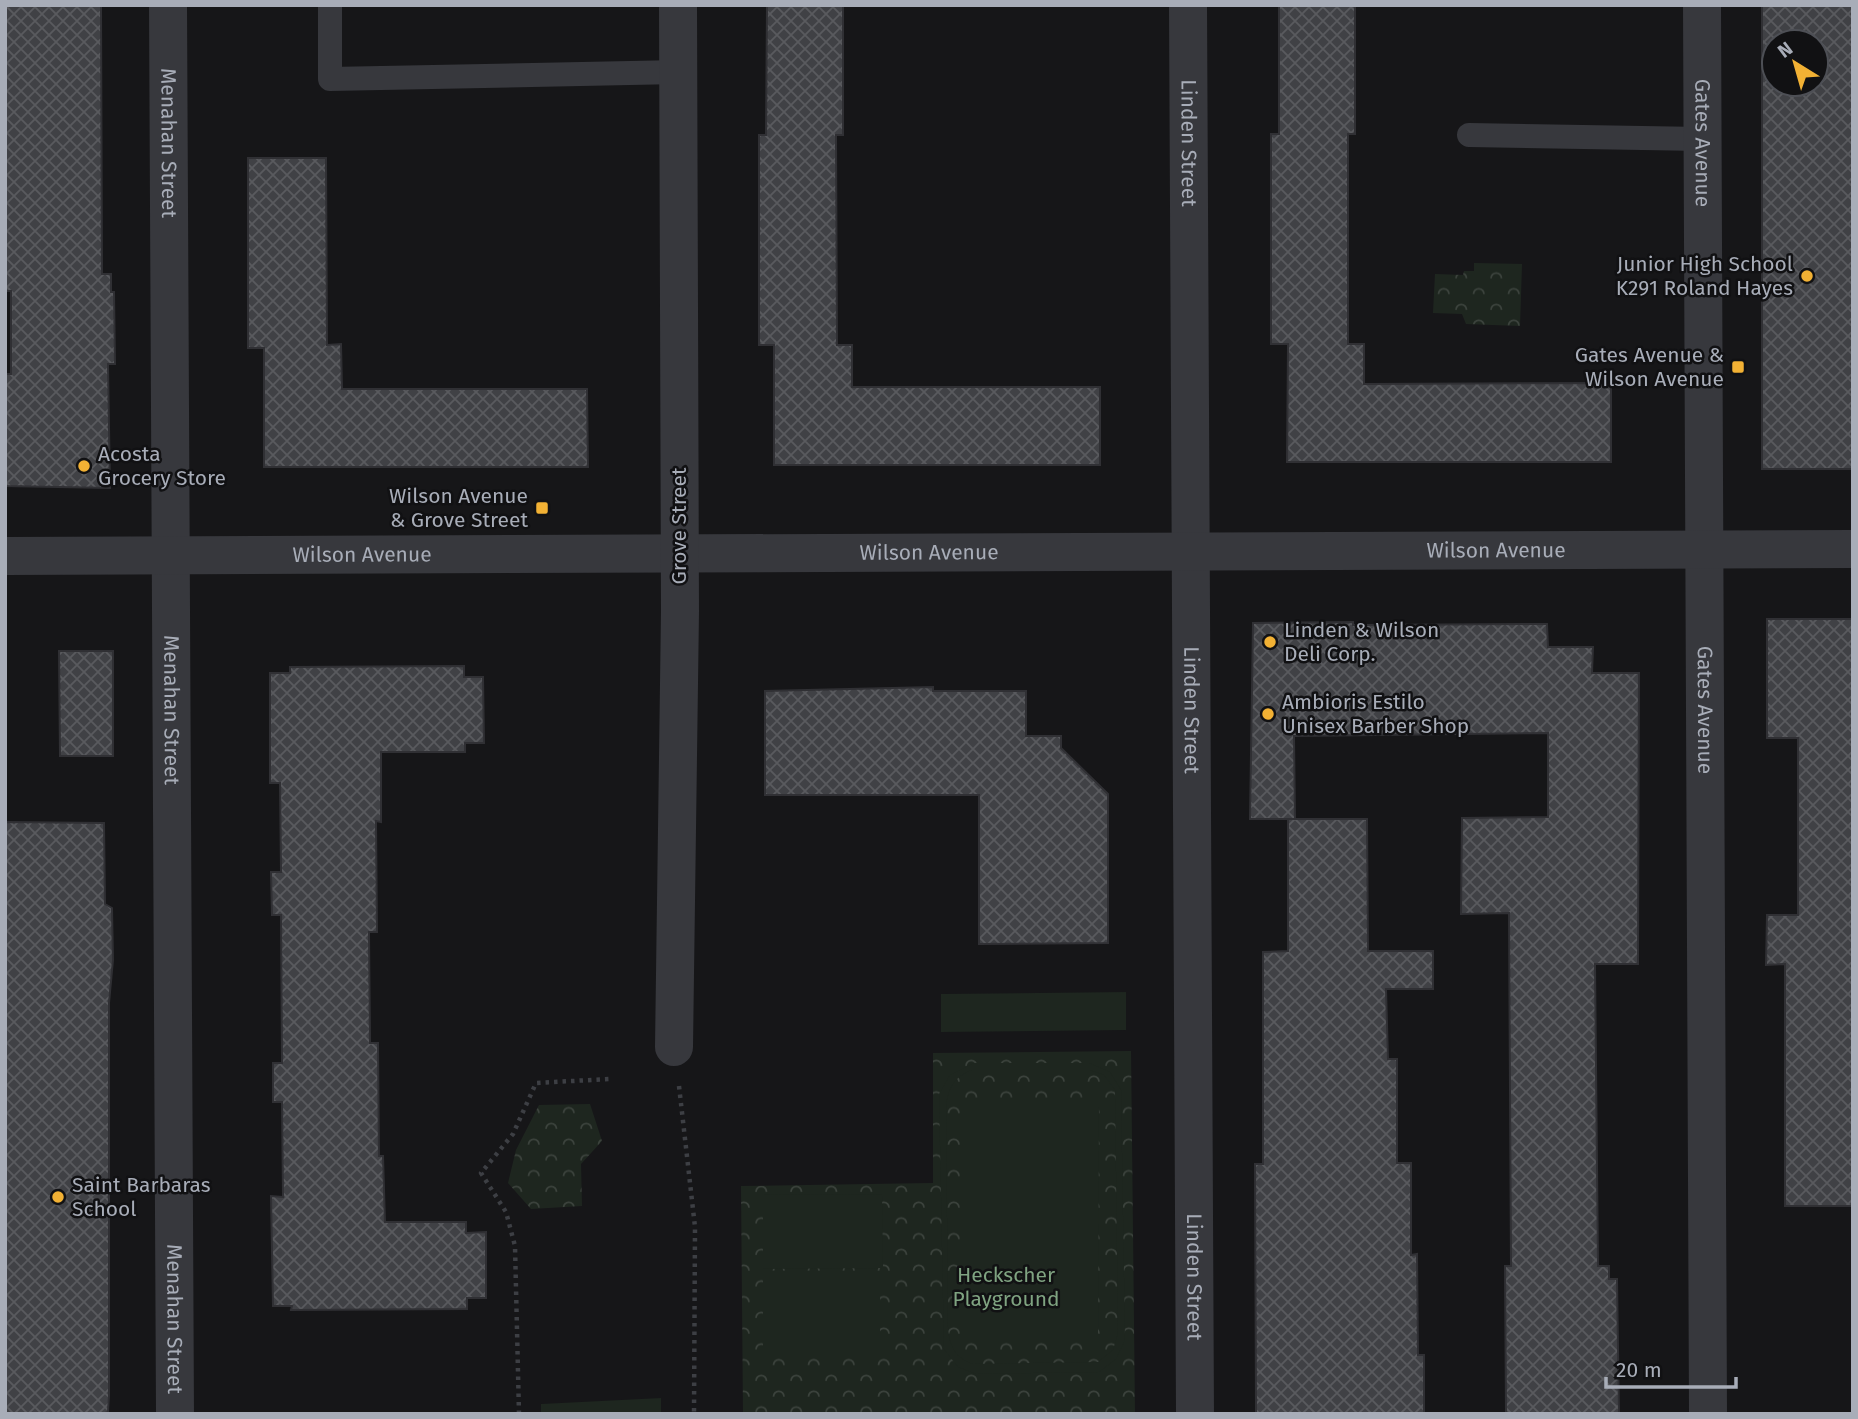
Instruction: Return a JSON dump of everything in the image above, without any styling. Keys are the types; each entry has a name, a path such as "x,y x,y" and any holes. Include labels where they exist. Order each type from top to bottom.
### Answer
{"street":[{"name":"Menahan Street","path":"168,5 176,1414"},
{"name":"Grove Street","path":"674,1046 679,552 678,5"},
{"name":"Linden Street","path":"1188,5 1188,551 1195,1414"},
{"name":"Gates Avenue","path":"1702,5 1708,1414"},
{"name":"Wilson Avenue","path":"5,556 1853,549"}],"lane":[{"path":"330,5 330,79 679,72"},
{"path":"1469,135 1702,139"}],"path":[{"path":"674,1046 695,1227 694,1414"},
{"path":"519,1414 516,1246 506,1212 481,1173 513,1134 536,1083 609,1079"}],"green space":[{"path":"1474,263 1522,264 1520,326 1466,324 1462,314 1433,313 1435,274 1463,275 1464,271 1474,271"},
{"path":"1126,992 1126,1030 941,1032 941,994"},
{"name":"Heckscher Playground","path":"1131,1051 1135,1414 743,1414 741,1186 933,1183 933,1053"},
{"path":"974,1063 1089,1063 1110,1072 1121,1090 1125,1340 1116,1359 1099,1372 976,1374 958,1367 944,1349 939,1094 950,1075","holes":["972,1070 1090,1070 1104,1075 1115,1090 1118,1333 1113,1350 1098,1362 973,1364 954,1350 948,1327 948,1094 956,1080"]},
{"path":"961,1100 1099,1100 1098,1336 961,1336"},
{"path":"590,1104 602,1141 581,1164 582,1206 531,1209 508,1183 516,1150 539,1105"},
{"path":"882,1194 883,1268 763,1269 763,1195"},
{"path":"763,1278 880,1278 880,1358 763,1358"},
{"path":"661,1398 661,1414 541,1414 541,1404"}],"building":[{"path":"5,5 101,5 102,274 111,274 111,292 114,292 115,364 108,364 110,488 5,486 5,374 11,374 11,291 5,291"},
{"path":"767,5 843,5 843,135 836,135 837,345 852,345 852,387 1100,387 1100,465 774,465 774,345 759,345 759,135 766,135"},
{"path":"1279,5 1355,5 1355,134 1348,134 1348,344 1364,344 1364,384 1611,383 1611,462 1287,462 1288,344 1271,344 1271,134 1279,134"},
{"name":"Junior High School K291 Roland Hayes","path":"1762,5 1853,5 1853,469 1762,469 1762,98 1830,98 1830,28 1762,28"},
{"path":"248,158 326,158 327,345 341,344 342,389 587,389 588,467 264,467 264,348 248,348"},
{"path":"1767,619 1853,619 1853,1206 1785,1206 1785,964 1766,965 1767,915 1798,915 1798,738 1767,738"},
{"path":"1353,622 1353,625 1547,624 1548,647 1593,647 1592,673 1639,673 1638,964 1595,964 1598,1266 1609,1266 1609,1279 1617,1279 1619,1414 1506,1414 1505,1266 1511,1266 1509,913 1461,914 1462,818 1548,817 1548,733 1294,736 1295,819 1250,819 1253,623"},
{"path":"59,651 113,651 113,756 60,756"},
{"path":"464,666 464,677 483,677 484,743 465,743 465,752 381,752 381,822 376,821 377,932 369,932 370,1043 378,1043 379,1156 383,1156 385,1222 466,1222 466,1233 486,1232 486,1298 467,1298 467,1309 291,1310 292,1306 273,1306 271,1196 283,1197 282,1102 273,1102 273,1063 282,1063 281,915 272,915 271,872 281,872 280,783 270,783 270,673 290,673 290,667"},
{"path":"933,687 933,691 1026,691 1026,736 1061,736 1061,748 1108,794 1108,943 979,944 979,795 765,795 765,691"},
{"path":"1288,819 1367,819 1368,951 1433,951 1433,989 1386,989 1388,1059 1397,1059 1397,1163 1411,1163 1411,1255 1417,1254 1418,1355 1424,1355 1424,1414 1256,1414 1255,1164 1263,1164 1263,952 1288,951"},
{"path":"5,822 104,823 105,904 112,908 113,960 109,1003 109,1396 108,1412 102,1414 5,1414"}],"place":[{"name":"Junior High School K291 Roland Hayes","path":"1807,276"},
{"name":"Gates Avenue & Wilson Avenue","path":"1738,367"},
{"name":"Acosta Grocery Store","path":"84,466"},
{"name":"Wilson Avenue & Grove Street","path":"542,508"},
{"name":"Linden & Wilson Deli Corp.","path":"1270,642"},
{"name":"Ambioris Estilo Unisex Barber Shop","path":"1268,714"},
{"name":"Saint Barbaras School","path":"58,1197"}]}
